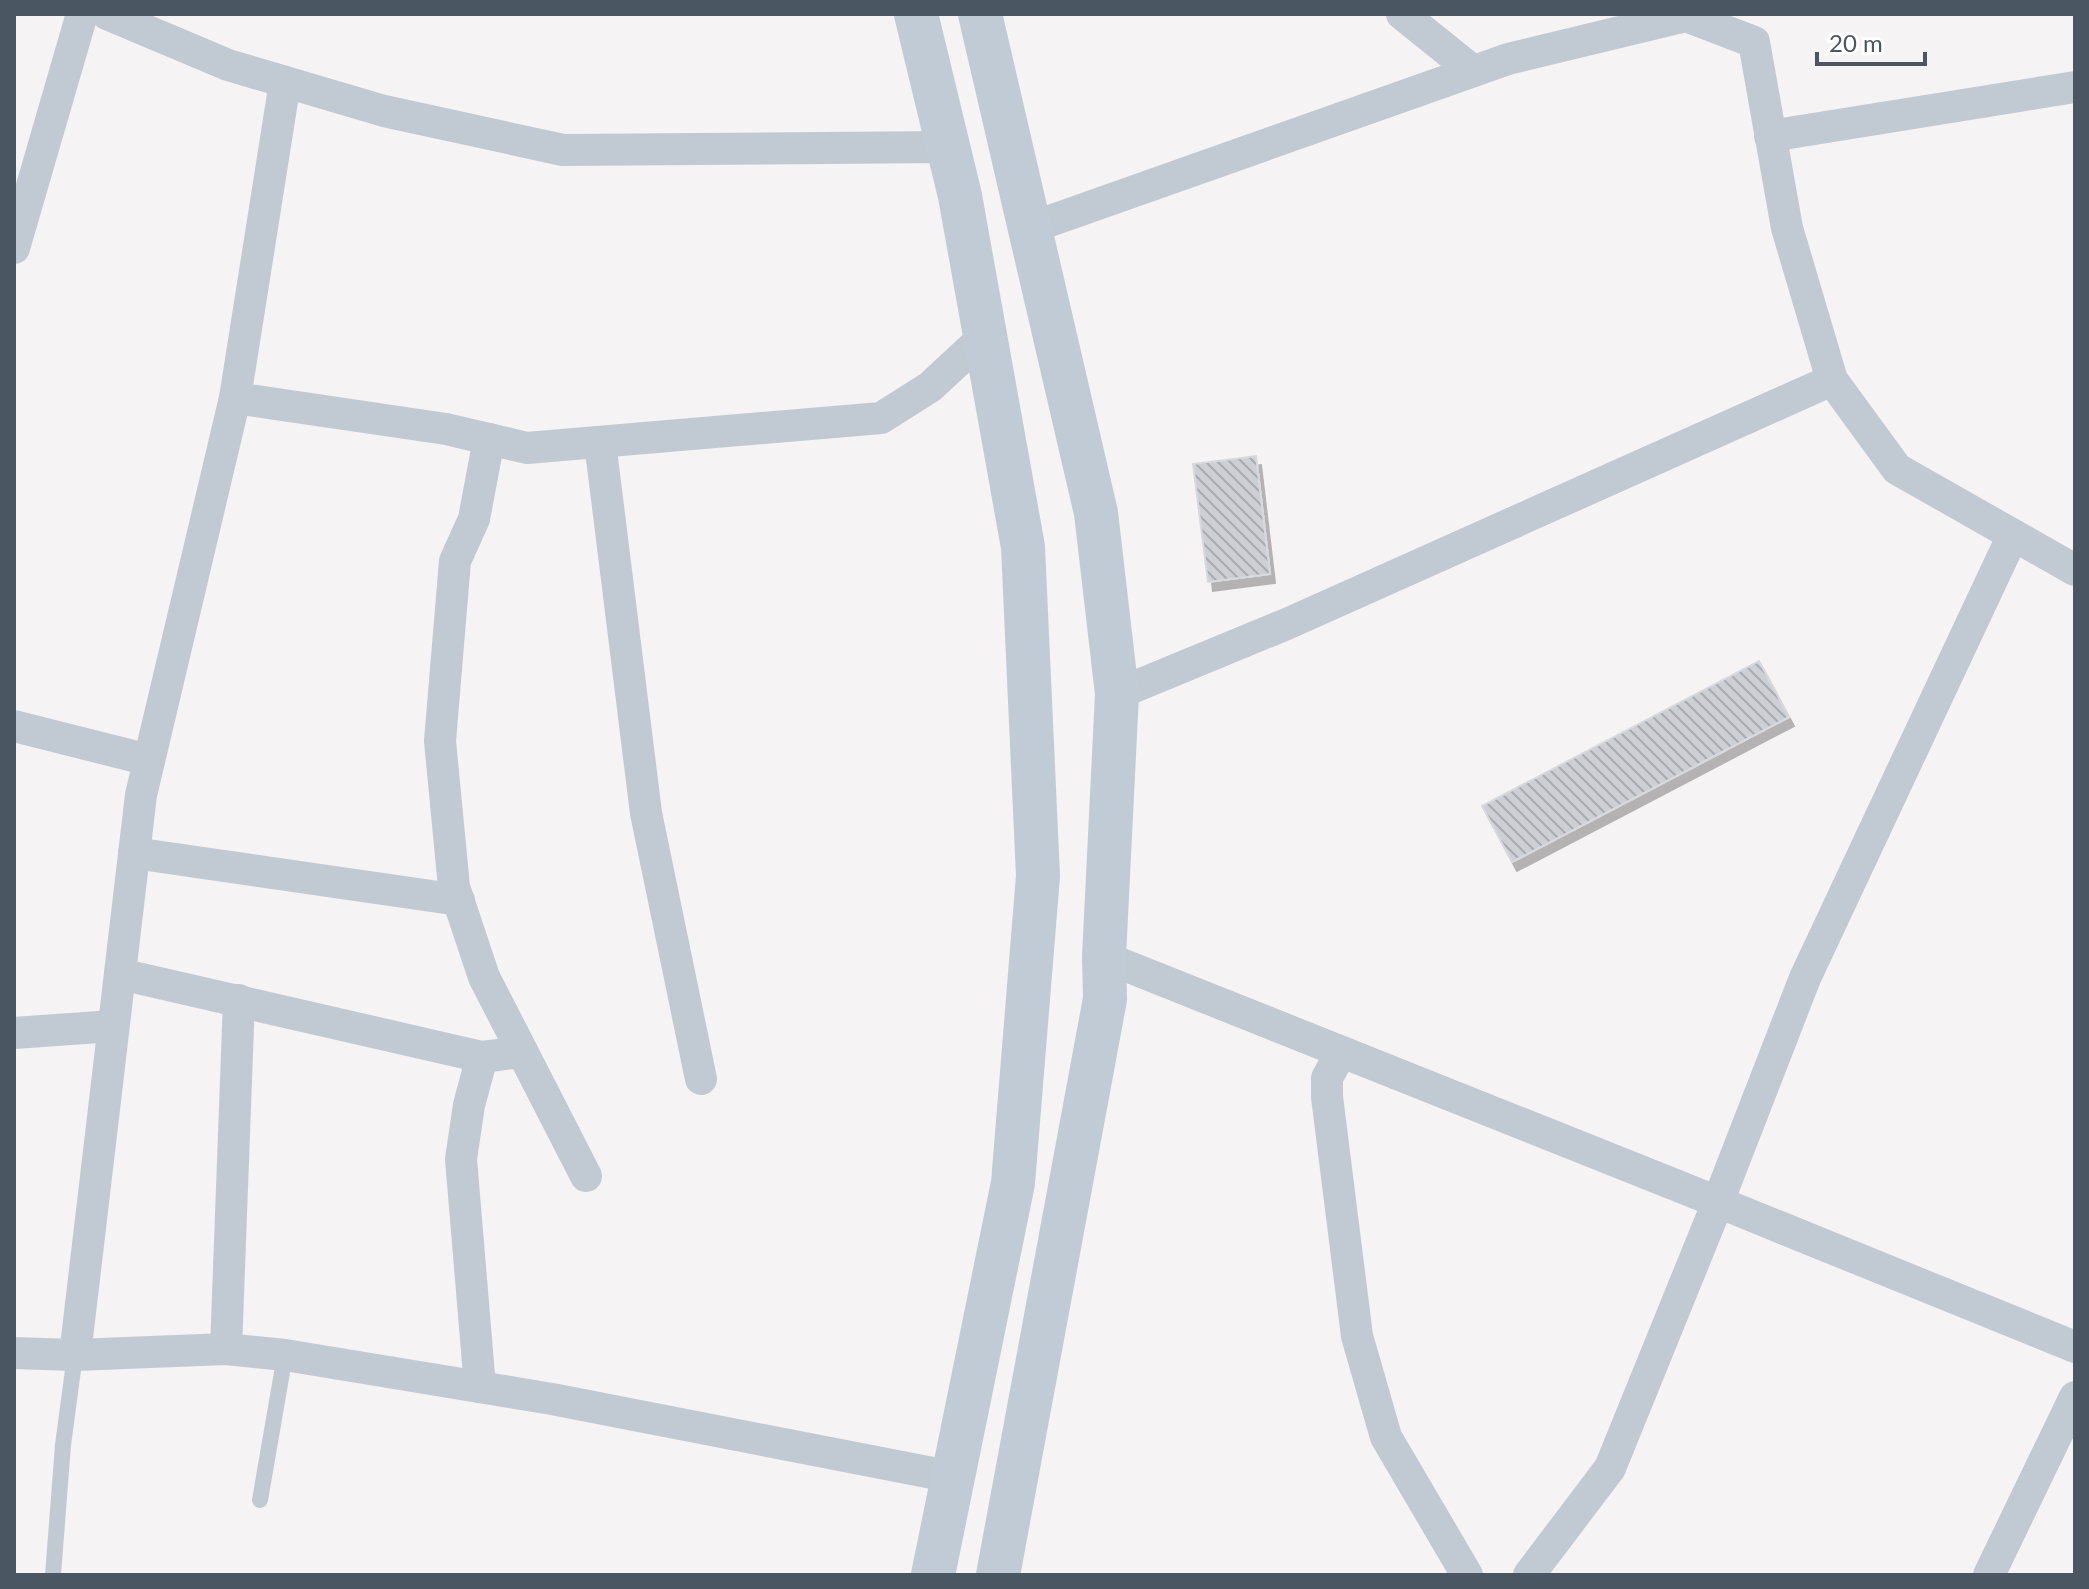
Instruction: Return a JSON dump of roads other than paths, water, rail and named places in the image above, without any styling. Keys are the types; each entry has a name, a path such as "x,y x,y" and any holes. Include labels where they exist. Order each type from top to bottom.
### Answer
{"main road":[{"path":"916,14 960,196 1023,547 1038,876 1013,1183 933,1575"},
{"path":"980,14 1096,513 1117,694 1104,957 1105,999 998,1575"}],"street":[{"path":"14,248 82,14"},
{"path":"107,14 228,65 384,111 563,150 948,147"},
{"path":"1402,14 1473,71"},
{"path":"1030,228 1508,59 1686,16 1753,28 1787,228 1832,380 1897,469 2075,570"},
{"path":"75,1355 141,795 235,398 285,82"},
{"path":"1770,136 2075,87"},
{"path":"235,398 446,429 527,448 600,442 881,418 930,387 985,336"},
{"path":"1117,694 1289,623 1832,380"},
{"path":"489,439 474,519 455,561 440,741 454,887 484,977 586,1176"},
{"path":"600,442 646,813 701,1079"},
{"path":"1529,1575 1610,1468 1805,978 2013,535"},
{"path":"14,726 149,760"},
{"path":"134,853 459,900"},
{"path":"1104,957 2075,1347"},
{"path":"120,974 482,1057 522,1052"},
{"path":"226,1349 239,1000"},
{"path":"14,1033 113,1026"},
{"path":"1341,1052 1327,1078 1327,1097 1357,1336 1386,1437 1467,1575"},
{"path":"480,1387 461,1159 469,1105 482,1057"},
{"path":"14,1353 75,1355 226,1349 285,1355 480,1387 953,1477"},
{"path":"1989,1575 2075,1397"}],"lane":[{"path":"53,1575 63,1445 75,1355"},
{"path":"260,1500 285,1355"}]}
